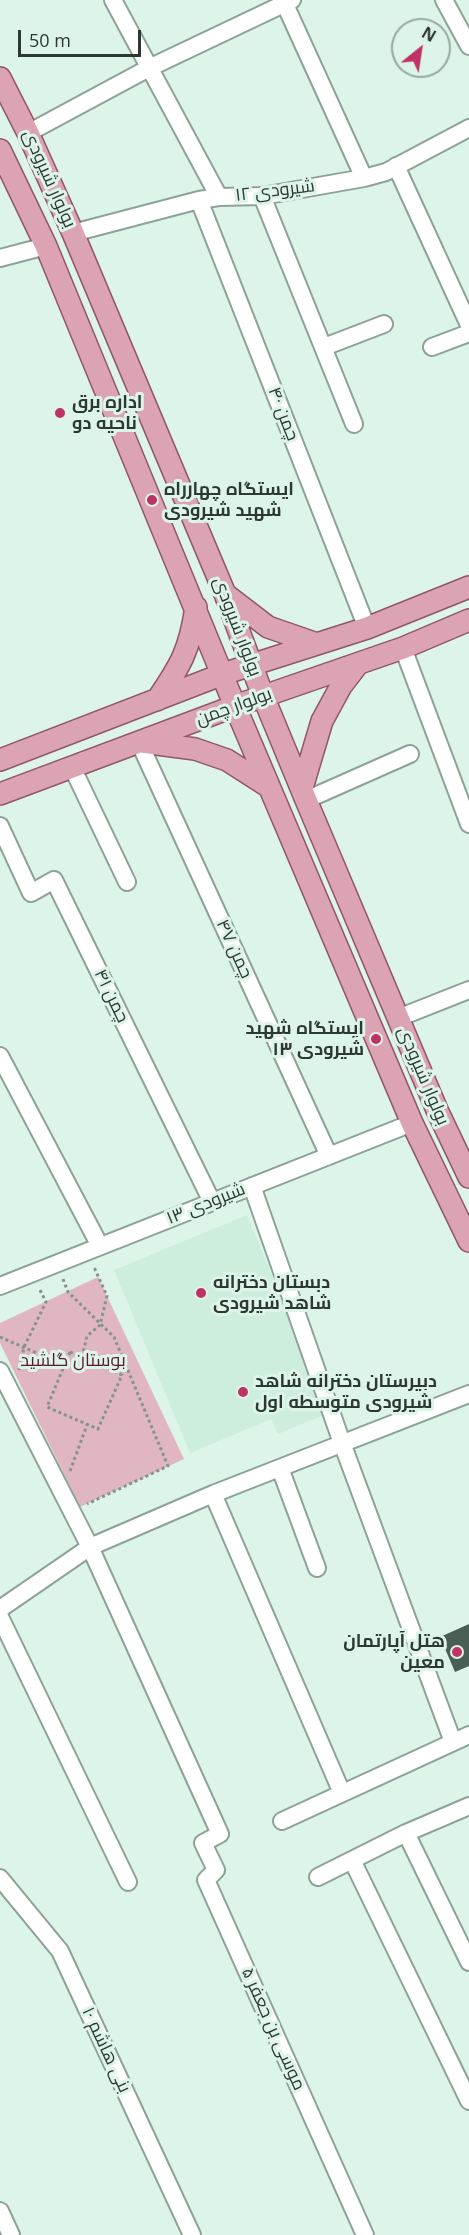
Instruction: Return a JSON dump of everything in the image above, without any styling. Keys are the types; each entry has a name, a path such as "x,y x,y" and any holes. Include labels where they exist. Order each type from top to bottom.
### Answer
{"main road":[{"name":"بولوار شیرودی","path":"0,78 28,132 73,232 225,594 263,696 304,794 437,1110 469,1177"},
{"name":"بولوار شیرودی","path":"0,150 46,246 196,606 235,706 412,1123 469,1241"},
{"name":"بولوار چمن","path":"0,760 223,674 366,628 469,587"},
{"path":"225,594 268,627 317,644"},
{"path":"157,700 178,670 191,638 196,606"},
{"name":"بولوار چمن","path":"0,794 235,706 403,648 469,620"},
{"path":"304,794 322,721 341,686 358,664"},
{"path":"139,742 195,749 227,760 269,787"}],"street":[{"path":"113,0 219,197"},
{"path":"444,0 469,46"},
{"path":"28,132 149,68 287,1 364,178"},
{"name":"شیرودی ۱۲","path":"73,232 199,200 262,196 364,178 396,166 469,128"},
{"path":"396,166 469,325"},
{"path":"262,196 354,424"},
{"name":"چمن ۴۰","path":"199,200 366,628"},
{"path":"0,258 46,246"},
{"path":"324,347 384,324"},
{"path":"432,347 469,333"},
{"path":"403,648 469,824"},
{"name":"چمن ۴۷","path":"139,742 328,1156"},
{"path":"304,794 410,754"},
{"path":"72,767 127,882"},
{"name":"چمن ۴۱","path":"0,826 31,893 54,880 212,1202"},
{"path":"398,1018 469,990"},
{"path":"0,1056 94,1249"},
{"name":"شیرودی ۱۳","path":"0,1286 412,1123"},
{"path":"252,1186 342,1443 461,1739 282,1821"},
{"path":"3,1377 90,1547"},
{"path":"0,1609 90,1547 213,1494 469,1394"},
{"path":"280,1468 317,1568"},
{"path":"213,1494 342,1793"},
{"name":"موسی بن جعفر ۵","path":"90,1547 220,1834 203,1844 216,1870 206,1880 365,2235"},
{"path":"0,1617 128,1882"},
{"path":"318,1877 406,1833 469,1806"},
{"path":"406,1833 469,1962"},
{"path":"352,1860 469,2101"},
{"name":"بنی هاشم ۱۰","path":"0,1878 60,1951 192,2235"},
{"path":"0,2211 11,2235"}],"path":[{"path":"82,1357 87,1336 100,1325 107,1296 94,1249"},
{"path":"57,1263 68,1292 114,1337 168,1466 80,1506"},
{"path":"3,1377 17,1378 24,1347 46,1302 32,1273"},
{"path":"0,1337 64,1365"},
{"path":"122,1374 98,1429 46,1407 70,1352 122,1374 129,1373"},
{"path":"58,1484 67,1479 87,1425"}],"shaded area":[{"path":"247,1215 329,1413 278,1434 271,1419 190,1453 114,1270"}],"green space":[{"name":"بوستان گلشید","path":"98,1277 184,1459 80,1507 0,1343 0,1323"}],"building":[{"name":"هتل آپارتمان معین","path":"469,1624 469,1666 455,1672 440,1637"}],"place":[{"name":"اداره برق ناحیه دو","path":"60,413"},
{"name":"ایستگاه چهارراه شهید شیرودی","path":"152,500"},
{"name":"ایستگاه شهید شیرودی ۱۳","path":"376,1039"},
{"name":"دبستان دخترانه شاهد شیرودی","path":"201,1293"},
{"name":"دبیرستان دخترانه شاهد شیرودی متوسطه اول","path":"243,1392"},
{"name":"هتل آپارتمان معین","path":"457,1652"}]}
